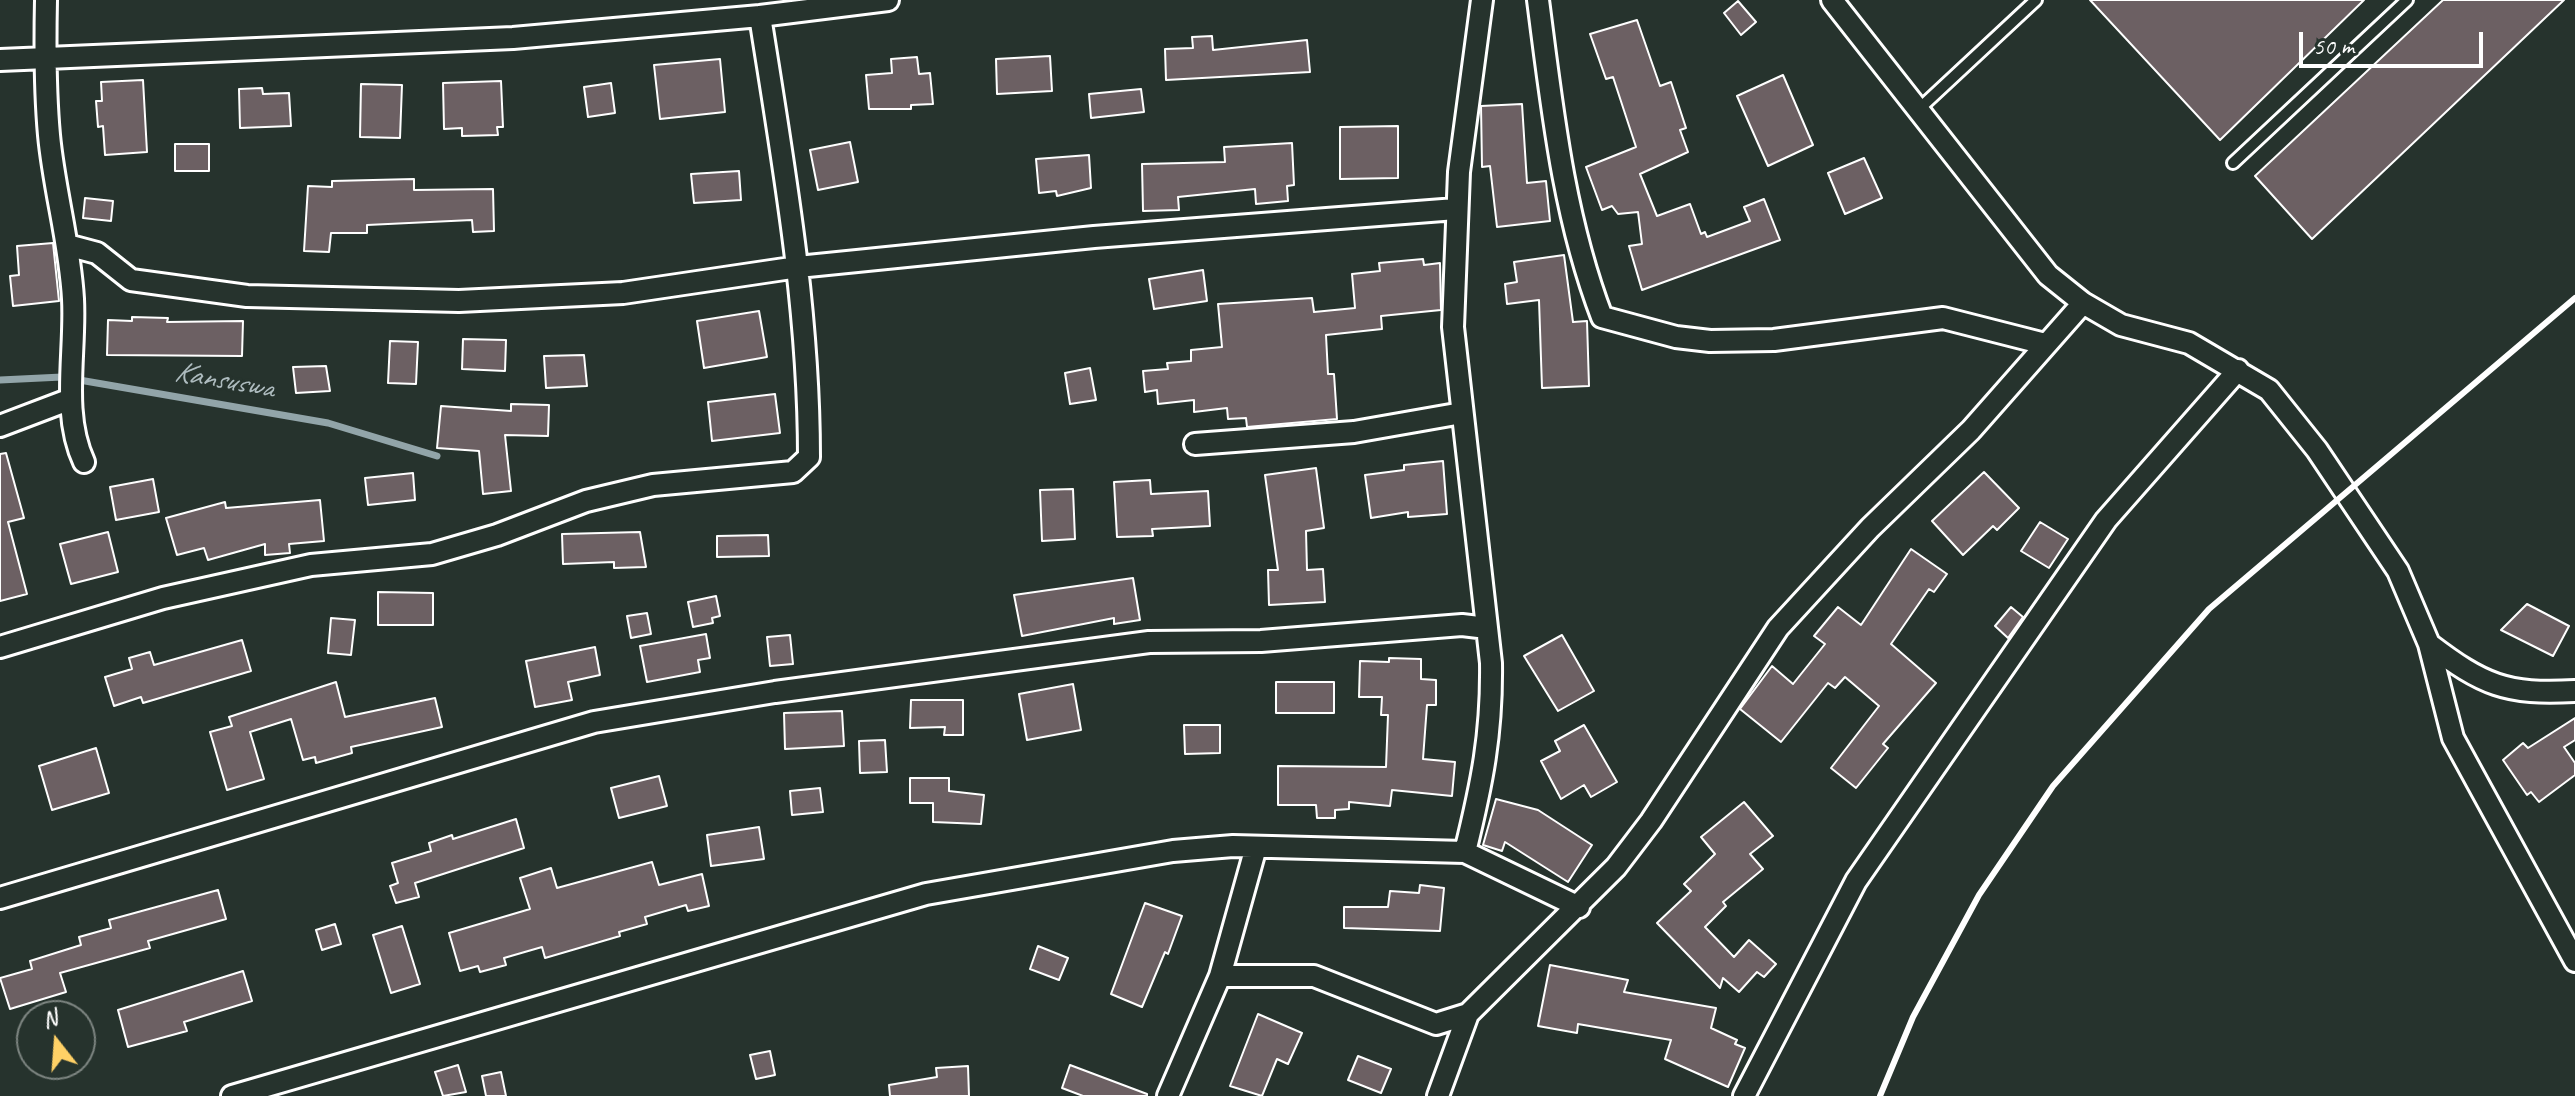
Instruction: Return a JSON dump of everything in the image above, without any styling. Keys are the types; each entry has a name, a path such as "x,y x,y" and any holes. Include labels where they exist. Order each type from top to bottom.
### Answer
{"street":[{"path":"46,0 44,56 49,137 67,245 75,358 71,394 78,450 84,462"},
{"path":"0,60 513,38 760,16 888,0"},
{"path":"1465,852 1486,766 1492,717 1487,628 1453,327 1456,209 1482,0"},
{"path":"1538,0 1552,126 1588,276 1602,317 1676,337 1710,341 1774,340 1943,318 2045,344"},
{"path":"1832,0 2048,275 2083,303 2121,325 2189,343 2269,390 2347,493 2398,571 2429,644 2453,738 2575,961"},
{"path":"0,647 163,598 311,565 432,554 497,535 586,501 653,485 793,472 809,457 809,369 798,267 760,16"},
{"path":"67,245 97,253 131,280 247,296 401,301 623,293 798,267 1094,237 1456,209"},
{"path":"1438,1096 1468,1014 1579,907 1651,821 1778,628 1870,528 1971,430 2083,303"},
{"path":"1744,1096 1856,881 2106,520 2238,370"},
{"path":"0,426 71,394"},
{"path":"1195,444 1354,432 1462,413"},
{"path":"0,898 594,722 775,692 1149,642 1261,641 1448,626 1487,628"},
{"path":"2429,644 2472,677 2531,693 2575,691"},
{"path":"232,1096 926,894 1173,851 1256,847 1465,852 1579,907"},
{"path":"1168,1096 1220,976 1256,847"},
{"path":"1220,976 1314,976 1436,1024 1468,1014"}],"lane":[{"path":"1919,109 2036,0"},
{"path":"2233,163 2407,0"}],"building":[{"path":"2090,0 2364,0 2220,140"},
{"path":"2443,0 2564,0 2312,239 2255,176"},
{"path":"1738,1 1756,22 1741,35 1724,13"},
{"path":"1637,20 1660,86 1671,82 1686,128 1680,130 1688,152 1640,174 1657,216 1690,204 1701,234 1705,232 1707,237 1750,221 1744,207 1764,199 1780,240 1642,290 1629,246 1642,244 1638,212 1618,214 1612,206 1602,210 1586,167 1636,147 1613,77 1606,79 1590,34"},
{"path":"1212,36 1213,50 1307,40 1310,72 1166,80 1165,49 1193,48 1192,37"},
{"path":"1050,56 1052,91 997,94 996,59"},
{"path":"917,57 919,74 930,73 933,104 911,105 911,109 869,109 866,75 892,73 891,59"},
{"path":"720,59 725,112 660,119 654,65"},
{"path":"1783,75 1813,145 1768,166 1737,96"},
{"path":"143,80 147,152 105,155 103,126 98,127 96,101 102,101 101,82"},
{"path":"501,81 503,127 497,127 498,135 462,136 462,128 444,129 443,83"},
{"path":"611,83 615,113 588,117 584,87"},
{"path":"361,84 402,85 400,138 360,137"},
{"path":"262,88 263,94 289,93 291,126 240,128 239,89"},
{"path":"1141,89 1144,112 1091,118 1089,94"},
{"path":"1522,104 1527,183 1546,181 1550,221 1497,227 1490,166 1482,167 1481,106"},
{"path":"1398,126 1398,178 1340,179 1340,127"},
{"path":"850,142 858,182 818,190 810,150"},
{"path":"1292,143 1294,185 1287,186 1288,201 1256,204 1255,189 1178,197 1179,210 1143,211 1142,164 1225,162 1224,147"},
{"path":"175,144 209,144 209,171 175,171"},
{"path":"1089,155 1091,188 1057,196 1056,191 1039,193 1036,159"},
{"path":"1864,158 1882,198 1845,214 1828,173"},
{"path":"739,171 741,200 694,203 691,174"},
{"path":"414,179 414,190 493,189 494,231 473,232 472,220 367,225 367,233 331,233 329,252 304,251 308,186 332,187 332,181"},
{"path":"85,198 113,201 111,221 83,218"},
{"path":"53,243 59,301 13,306 10,276 19,275 17,246"},
{"path":"1564,255 1573,322 1587,321 1589,386 1542,388 1539,300 1507,304 1505,284 1517,282 1514,262"},
{"path":"1423,259 1424,265 1440,263 1441,310 1381,316 1382,329 1326,335 1328,374 1334,374 1337,419 1247,427 1246,418 1228,419 1227,408 1194,412 1194,400 1158,404 1157,390 1145,392 1143,371 1168,369 1167,363 1191,361 1191,350 1222,347 1218,304 1312,298 1314,312 1355,308 1352,274 1380,271 1379,263"},
{"path":"1203,270 1207,301 1154,309 1149,279"},
{"path":"759,311 767,357 704,368 697,321"},
{"path":"132,317 168,318 167,322 243,321 242,356 107,355 108,320 132,321"},
{"path":"463,339 506,340 505,371 462,369"},
{"path":"390,341 418,342 416,384 388,383"},
{"path":"584,355 587,386 546,388 544,356"},
{"path":"326,366 330,391 296,393 293,367"},
{"path":"1090,368 1096,400 1070,404 1065,373"},
{"path":"775,394 780,433 712,441 708,402"},
{"path":"511,404 549,405 548,436 505,435 511,491 483,494 479,451 437,448 441,406 511,411"},
{"path":"6,453 24,518 8,522 27,594 0,601 0,454"},
{"path":"1443,461 1447,514 1408,517 1408,512 1371,518 1365,475 1404,470 1404,465"},
{"path":"1316,468 1324,528 1306,531 1307,570 1323,569 1325,602 1269,605 1268,570 1278,570 1265,475"},
{"path":"1984,472 2019,508 1997,530 1993,526 1963,555 1932,521"},
{"path":"413,473 415,500 368,505 365,478"},
{"path":"153,479 159,512 116,520 110,487"},
{"path":"1150,480 1151,494 1208,491 1210,526 1152,529 1153,536 1117,537 1114,482"},
{"path":"1073,489 1075,539 1042,541 1040,490"},
{"path":"320,500 324,541 289,544 290,553 265,555 265,544 208,560 204,548 177,555 166,518 225,502 226,508"},
{"path":"2040,522 2068,539 2049,568 2021,551"},
{"path":"108,532 118,572 71,584 60,544"},
{"path":"640,532 646,567 614,568 614,562 563,564 562,534"},
{"path":"768,535 769,556 717,557 717,536"},
{"path":"1911,549 1947,574 1934,592 1929,589 1891,644 1936,683 1883,744 1888,748 1856,788 1831,768 1879,706 1845,677 1835,688 1828,683 1781,742 1740,709 1772,666 1793,684 1825,644 1814,636 1838,607 1861,625"},
{"path":"1133,578 1140,620 1114,624 1114,618 1022,636 1014,595"},
{"path":"378,592 433,593 433,625 378,625"},
{"path":"716,596 720,616 712,618 713,623 693,627 688,602"},
{"path":"2527,604 2569,626 2553,656 2501,630"},
{"path":"2011,607 2023,617 2008,638 1995,626"},
{"path":"647,613 651,634 631,638 627,616"},
{"path":"331,618 355,620 351,655 328,653"},
{"path":"706,634 710,658 698,660 700,672 647,682 640,646"},
{"path":"790,635 793,664 770,666 767,637"},
{"path":"1562,635 1594,691 1558,711 1524,656"},
{"path":"242,640 251,671 143,703 141,697 114,706 105,677 132,669 129,658 150,652 154,665"},
{"path":"595,647 600,675 568,682 572,700 535,707 526,661"},
{"path":"1389,658 1421,659 1421,679 1436,680 1436,705 1427,705 1423,759 1455,762 1452,796 1392,790 1390,806 1349,802 1349,809 1335,810 1335,818 1317,818 1316,805 1278,805 1278,766 1386,767 1388,715 1381,715 1382,697 1359,697 1360,661 1389,662"},
{"path":"336,682 345,717 435,698 442,727 351,747 352,753 316,763 315,757 303,760 291,719 250,732 264,779 227,790 210,732 232,726 229,717"},
{"path":"1276,682 1334,682 1334,713 1276,713"},
{"path":"1073,684 1081,730 1027,740 1019,694"},
{"path":"911,700 963,700 963,735 944,735 945,727 910,728"},
{"path":"842,711 844,746 785,749 784,713"},
{"path":"2575,718 2575,740 2564,747 2575,763 2575,775 2539,802 2531,792 2527,795 2503,760 2523,743 2528,748"},
{"path":"1184,725 1220,725 1220,753 1185,754"},
{"path":"1584,725 1617,782 1591,797 1584,785 1561,799 1541,761 1560,751 1555,741"},
{"path":"885,740 887,772 860,773 859,741"},
{"path":"96,748 109,793 52,810 39,766"},
{"path":"659,776 667,806 619,818 611,788"},
{"path":"910,778 949,778 949,791 984,795 981,824 933,822 933,803 910,803"},
{"path":"820,788 823,812 792,815 790,791"},
{"path":"1496,799 1538,810 1592,845 1568,882 1505,842 1502,851 1483,845"},
{"path":"1744,802 1773,836 1750,854 1763,869 1723,902 1726,906 1705,927 1734,957 1749,940 1776,964 1764,977 1757,972 1739,992 1723,978 1720,988 1657,923 1691,891 1684,884 1715,854 1701,837"},
{"path":"516,819 524,848 415,883 419,897 396,903 390,886 398,883 392,863 431,851 429,843 452,835 453,839"},
{"path":"759,827 764,859 711,866 707,835"},
{"path":"652,862 659,885 702,874 709,906 688,911 686,905 645,917 647,924 619,932 620,936 545,958 542,947 504,958 506,965 480,972 478,966 460,971 449,933 530,909 520,878 551,868 557,888"},
{"path":"1420,885 1444,888 1440,931 1344,928 1344,907 1388,907 1390,891 1419,893"},
{"path":"218,890 226,919 148,941 150,948 60,973 66,992 40,1000 16,1000 16,1007 10,1009 0,978 32,969 30,961 81,945 79,937 111,928 109,920"},
{"path":"1145,903 1182,916 1168,954 1165,952 1142,1007 1111,994"},
{"path":"335,924 341,944 322,950 316,930"},
{"path":"402,926 420,984 391,993 373,935"},
{"path":"1038,946 1068,958 1059,980 1030,969"},
{"path":"1550,965 1628,980 1624,992 1716,1008 1711,1028 1737,1040 1735,1044 1745,1048 1728,1087 1665,1059 1671,1040 1578,1024 1577,1033 1538,1026"},
{"path":"243,971 252,1001 184,1022 187,1031 128,1047 118,1010"},
{"path":"1258,1014 1302,1033 1288,1064 1277,1059 1262,1096 1230,1086"},
{"path":"770,1051 775,1075 756,1079 750,1055"},
{"path":"1358,1056 1391,1069 1381,1093 1348,1080"},
{"path":"458,1065 466,1092 443,1096 435,1072"},
{"path":"1070,1065 1147,1096 1083,1096 1062,1088"},
{"path":"968,1066 969,1096 890,1096 889,1085 937,1077 936,1068"},
{"path":"501,1072 506,1096 486,1096 482,1076"}],"waterway":[{"name":"Kansuswa","path":"0,380 62,377 328,423 437,456"}],"railway":[{"path":"1880,1096 1913,1017 1979,895 2053,786 2209,609 2575,298"}]}
